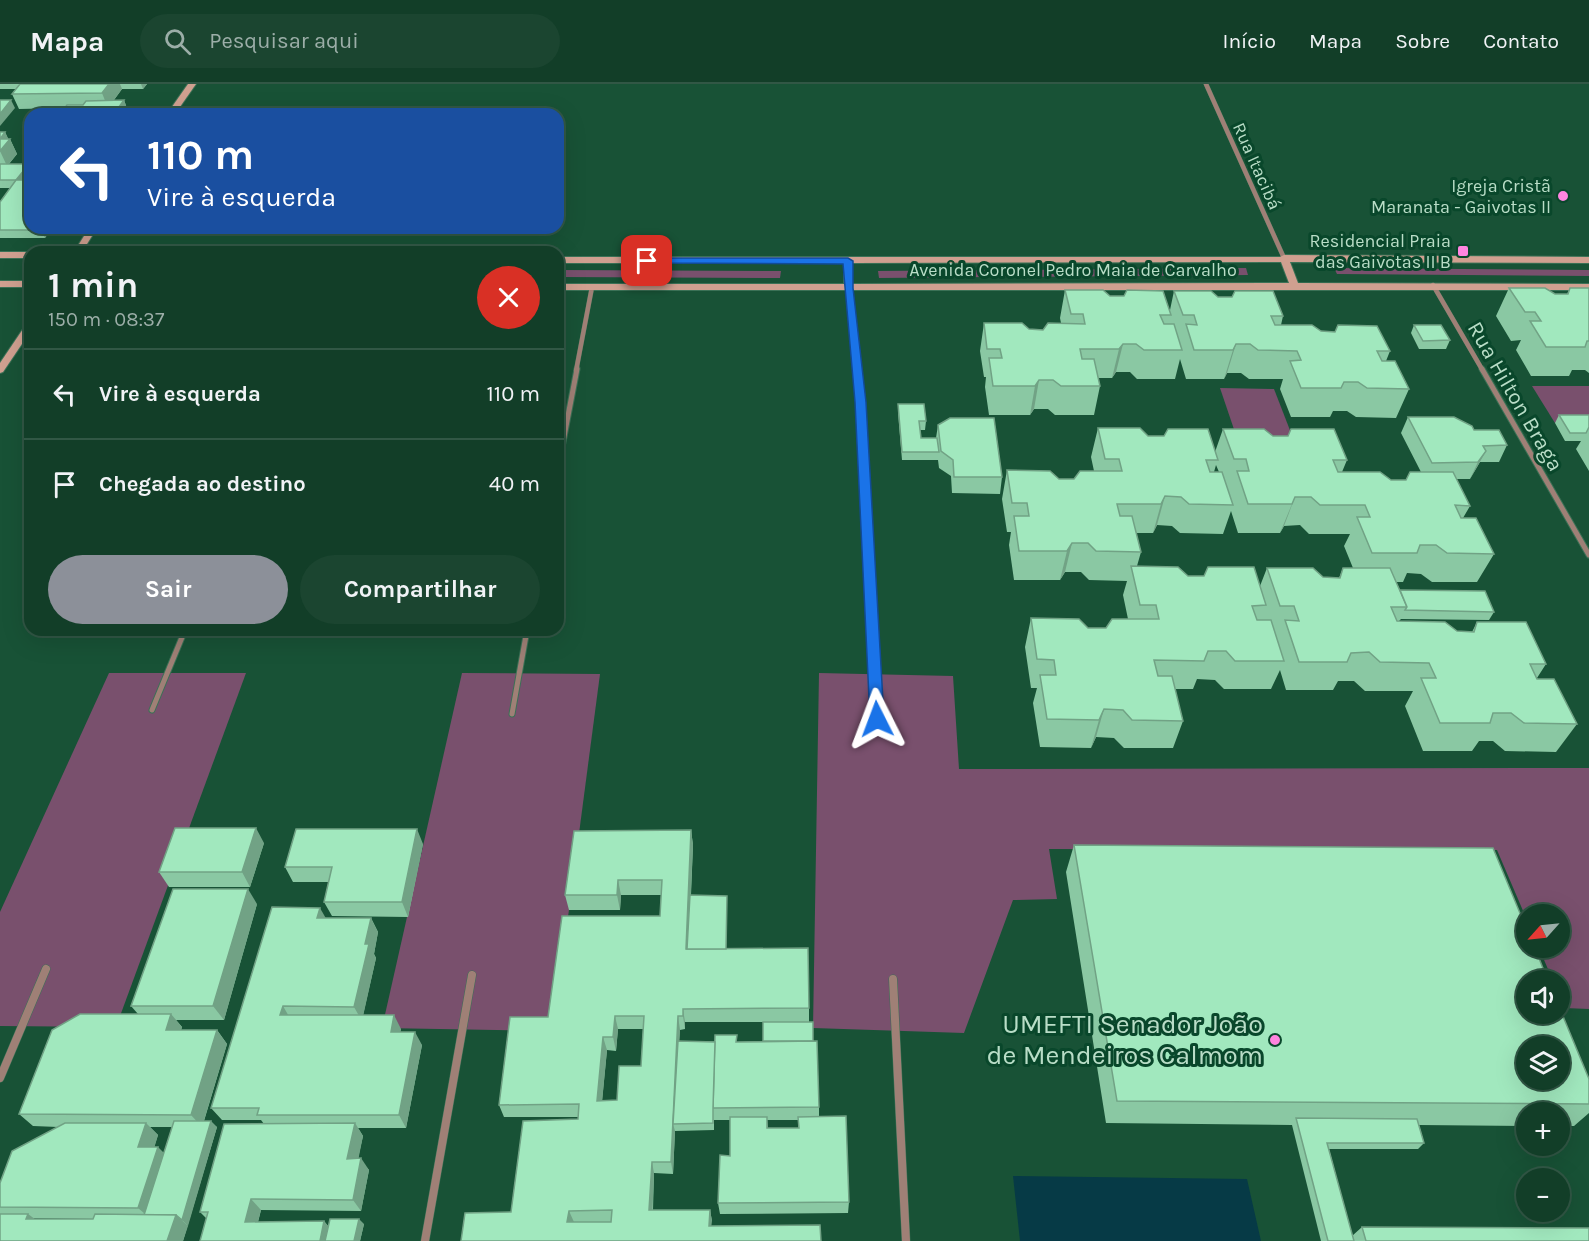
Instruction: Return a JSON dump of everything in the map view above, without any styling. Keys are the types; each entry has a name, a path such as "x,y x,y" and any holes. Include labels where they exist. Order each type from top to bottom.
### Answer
{"street":[{"path":"175,108 192,84"},
{"name":"Rua Itacibá","path":"1206,84 1284,258"},
{"path":"0,255 24,255"},
{"path":"1284,258 1294,285"},
{"name":"Avenida Coronel Pedro Maia de Carvalho","path":"564,260 1284,258 1589,260"},
{"path":"848,261 848,288 860,402 877,719"},
{"path":"0,284 24,284"},
{"name":"Rua Hilton Braga","path":"1433,285 1589,555"},
{"name":"Avenida Coronel Pedro Maia de Carvalho","path":"564,287 1589,286"},
{"path":"564,436 592,287"},
{"path":"0,370 24,334"},
{"path":"152,710 183,636"},
{"path":"512,714 526,636"},
{"path":"0,1078 46,969"},
{"path":"425,1241 472,975"},
{"path":"893,979 906,1241"}],"shaded area":[{"path":"1246,268 1248,275 879,278 878,271"},
{"path":"1334,268 1589,270 1589,276 1337,274"},
{"path":"564,270 781,271 780,278 564,277"},
{"path":"1532,386 1589,386 1589,423 1555,423"},
{"path":"1220,388 1274,389 1298,451 1241,450"},
{"path":"109,673 246,673 116,1027 0,1026 0,912"},
{"path":"462,673 600,674 553,1031 382,1028"},
{"path":"819,673 953,676 959,769 1589,768 1589,1009 1570,1008 1570,970 1548,970 1543,958 1570,958 1570,904 1520,904 1497,850 1049,849 1057,899 1013,900 964,1033 813,1028"}],"water":[{"path":"1013,1176 1247,1179 1261,1241 1020,1241"}],"building":[{"path":"20,84 109,84 102,93 12,94"},
{"path":"0,100 11,100 0,114"},
{"path":"124,100 118,108 65,108 67,105 83,105 86,101"},
{"path":"0,139 10,139 0,151"},
{"path":"0,164 24,164 24,170 16,180 0,180"},
{"path":"16,180 24,180 24,230 0,230 0,202"},
{"path":"1509,288 1545,288 1555,294 1568,294 1570,288 1589,288 1589,341 1585,347 1546,347 1530,321 1541,321 1535,312 1525,312"},
{"path":"1065,290 1103,290 1110,296 1124,296 1127,290 1163,291 1171,315 1160,315 1164,324 1174,324 1182,350 1144,350 1136,344 1123,344 1119,349 1080,349 1082,359 1094,359 1100,386 1061,386 1053,380 1039,380 1035,386 993,386 989,358 1002,358 1000,349 987,349 984,323 1022,323 1029,329 1043,330 1048,323 1085,324 1083,314 1071,314"},
{"path":"1174,291 1211,291 1218,297 1232,297 1235,291 1273,291 1283,316 1271,316 1275,325 1312,325 1321,331 1335,332 1338,325 1377,326 1390,351 1377,351 1382,361 1395,361 1409,389 1367,388 1358,382 1344,382 1341,388 1301,388 1290,361 1301,360 1297,351 1258,350 1250,344 1236,344 1233,350 1194,350 1186,324 1197,325 1194,315 1183,315"},
{"path":"1414,325 1441,325 1450,340 1423,341"},
{"path":"898,404 924,404 926,421 919,421 921,438 937,438 939,452 902,452"},
{"path":"1559,415 1589,415 1589,427 1586,433 1570,433"},
{"path":"1408,417 1454,417 1472,426 1474,430 1499,430 1507,445 1483,446 1486,451 1478,462 1432,463"},
{"path":"950,418 994,418 1002,477 954,477 953,460 941,451 938,425"},
{"path":"1098,428 1140,428 1148,436 1164,436 1168,429 1208,429 1218,460 1206,460 1210,472 1222,472 1233,505 1189,504 1181,497 1165,496 1161,504 1117,504 1120,516 1132,516 1141,552 1096,551 1088,543 1072,543 1067,551 1019,551 1014,516 1029,516 1027,503 1012,503 1007,470 1050,471 1059,479 1074,479 1080,471 1122,471 1119,459 1105,459"},
{"path":"1223,429 1264,429 1273,436 1288,436 1291,429 1334,429 1347,460 1333,460 1338,472 1380,472 1391,480 1406,480 1410,472 1453,472 1470,506 1455,505 1461,518 1476,518 1494,554 1447,553 1436,545 1420,545 1417,553 1372,553 1357,517 1370,517 1365,505 1320,505 1311,497 1295,497 1292,504 1248,504 1237,471 1249,471 1246,459 1234,459"},
{"path":"1131,566 1178,567 1188,576 1204,576 1208,567 1254,567 1266,605 1252,606 1257,620 1271,620 1284,661 1235,661 1226,651 1208,651 1204,661 1154,660 1158,676 1172,676 1183,721 1132,720 1123,710 1104,709 1099,720 1047,719 1040,675 1056,675 1054,660 1037,659 1031,618 1079,619 1088,628 1106,628 1112,619 1159,619 1156,605 1140,605"},
{"path":"1267,568 1313,568 1323,577 1340,578 1343,568 1390,568 1407,607 1391,607 1397,621 1445,622 1457,631 1474,632 1477,622 1526,622 1546,664 1530,664 1537,679 1554,679 1577,724 1524,723 1511,713 1493,713 1490,723 1440,723 1421,678 1436,678 1429,663 1380,662 1369,652 1351,653 1347,662 1299,662 1285,620 1299,621 1294,606 1280,606"},
{"path":"1400,590 1485,591 1494,612 1405,610 1407,607"},
{"path":"175,828 256,828 242,872 159,872"},
{"path":"296,829 417,829 402,902 324,902 332,867 285,867"},
{"path":"691,830 686,949 808,948 809,1008 683,1009 683,1016 678,1016 671,1162 652,1162 649,1210 710,1210 709,1226 820,1225 821,1241 461,1241 465,1213 511,1212 523,1121 578,1119 579,1104 499,1105 510,1017 548,1017 562,916 660,916 662,880 618,880 617,895 565,895 574,831","holes":["615,1016 644,1016 641,1066 619,1066 617,1100 597,1101 603,1037 613,1037","612,1210 611,1222 567,1222 569,1211"]},
{"path":"1074,845 1493,848 1516,904 1516,958 1539,958 1544,970 1516,970 1516,1024 1566,1024 1589,1079 1589,1104 1570,1104 1570,1102 1117,1101"},
{"path":"173,889 248,889 213,1006 131,1006"},
{"path":"690,895 727,896 726,949 687,949"},
{"path":"272,907 320,908 317,918 371,918 365,944 369,944 354,1007 283,1006 280,1015 394,1015 391,1032 415,1032 399,1115 257,1115 259,1108 211,1108"},
{"path":"80,1014 171,1014 166,1030 217,1030 191,1115 19,1114 52,1030"},
{"path":"763,1022 813,1022 813,1041 763,1041"},
{"path":"715,1035 737,1035 736,1042 817,1041 819,1107 713,1108"},
{"path":"678,1041 715,1042 713,1123 673,1124"},
{"path":"846,1116 849,1202 718,1203 720,1155 730,1156 730,1117 767,1117 767,1128 799,1128 798,1117"},
{"path":"1296,1118 1417,1119 1424,1143 1327,1143 1354,1241 1328,1241"},
{"path":"174,1121 211,1121 182,1220 176,1215 144,1215"},
{"path":"65,1123 146,1123 138,1147 158,1147 138,1208 0,1207 0,1183 12,1151"},
{"path":"355,1123 347,1159 361,1158 353,1200 251,1199 245,1222 324,1221 320,1241 200,1241 208,1212 200,1212 224,1124"},
{"path":"0,1214 28,1214 26,1219 93,1219 95,1214 176,1215 167,1241 0,1241"},
{"path":"330,1219 359,1219 354,1241 325,1241"},
{"path":"1362,1227 1589,1228 1589,1241 1366,1241"}],"place":[{"name":"Igreja Cristã Maranata - Gaivotas II","path":"1563,196"},
{"name":"Residencial Praia das Gaivotas II B","path":"1463,251"},
{"name":"UMEFTI Senador João de Mendeiros Calmom","path":"1275,1040"}],"route":[{"path":"647,261 848,261 848,288 860,402 877,719"}]}
